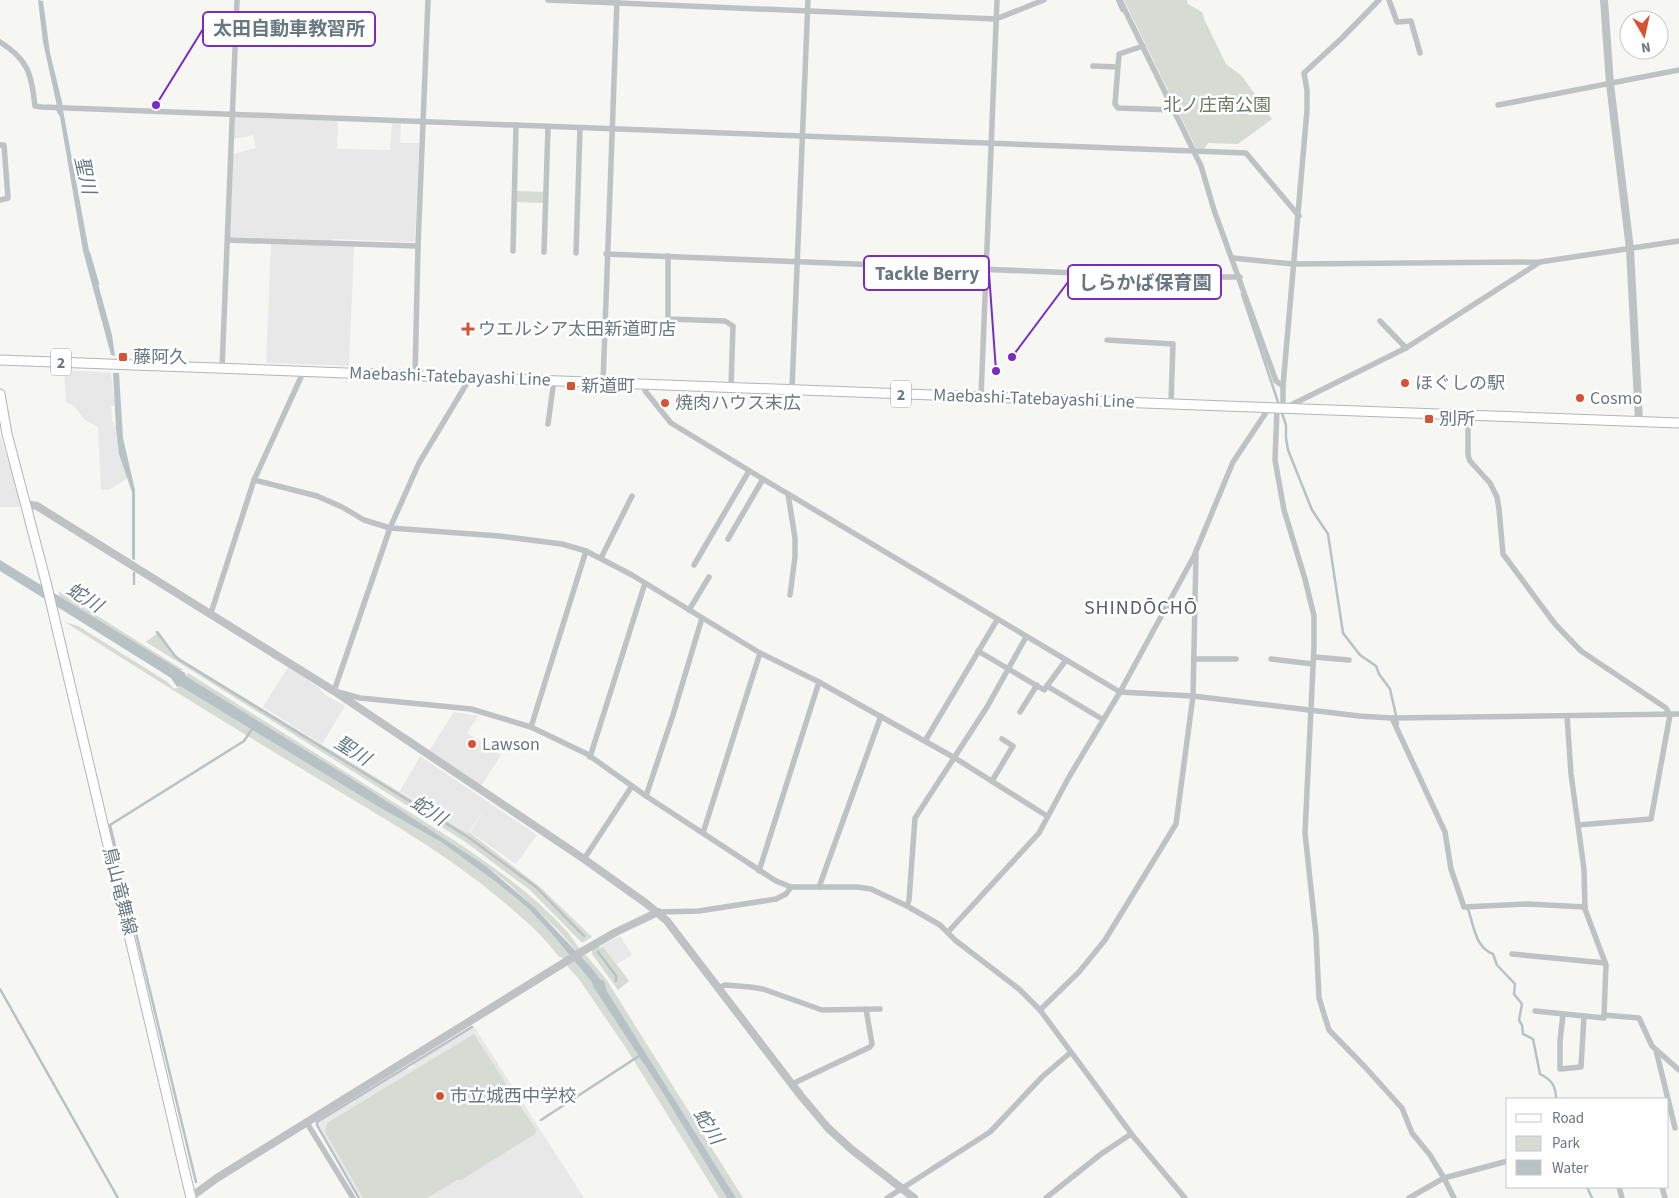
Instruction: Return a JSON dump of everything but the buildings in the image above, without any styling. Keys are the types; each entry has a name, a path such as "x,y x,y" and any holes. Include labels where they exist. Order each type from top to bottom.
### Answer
{"main road":[{"name":"Maebashi-Tatebayashi Line","path":"0,360 1679,423"},
{"name":"鳥山竜舞線","path":"0,394 2,420 47,585 191,1198"}],"street":[{"path":"222,369 237,0"},
{"path":"414,376 428,0"},
{"path":"548,0 996,18 1044,0"},
{"path":"792,390 808,0"},
{"path":"981,397 997,0"},
{"path":"1120,0 1201,166 1214,210 1240,277 1276,381 1283,386"},
{"path":"1379,0 1304,73 1307,90 1307,110 1283,386 1277,408 1275,460 1284,510 1314,616 1314,657 1305,833 1316,935 1319,998 1329,1030 1402,1108 1412,1133 1430,1155 1454,1198"},
{"path":"1389,0 1398,22 1411,21 1420,53"},
{"path":"1604,0 1610,84 1630,249 1639,421"},
{"path":"603,382 606,254 617,2"},
{"path":"0,42 25,63 32,80 36,106 1246,153 1299,216"},
{"path":"1142,46 1119,54 1115,104 1118,108 1175,110"},
{"path":"1093,66 1117,67"},
{"path":"1498,105 1679,70"},
{"path":"513,251 516,125"},
{"path":"544,252 548,127"},
{"path":"576,253 580,128"},
{"path":"0,145 4,145 3,165 8,198 0,200"},
{"path":"228,240 418,246"},
{"path":"1233,258 1293,264 1540,262 1679,241"},
{"path":"606,254 1176,277 1240,277"},
{"path":"668,256 668,319 725,321 733,326 732,387"},
{"path":"948,932 1039,833 1102,719 1120,692 1196,552 1233,462 1277,408 1406,348 1540,262"},
{"path":"1380,320 1406,348"},
{"path":"1107,340 1173,344 1171,403"},
{"path":"211,614 254,480 301,377 302,371"},
{"path":"334,691 390,528 419,463 470,378"},
{"path":"548,424 554,380"},
{"path":"642,384 646,392 671,423 763,480 1120,692 1193,696 1392,718 1679,714"},
{"path":"1468,416 1468,455 1470,461 1490,483 1497,497 1502,554 1555,624 1581,651 1666,708 1670,715 1651,819 1578,825"},
{"path":"694,565 749,471"},
{"path":"254,480 317,496 342,507 364,520 390,528 499,536 562,544 586,551 645,583 760,653 819,682 926,741 1047,816"},
{"path":"728,539 763,480"},
{"path":"788,494 795,538 795,557 790,595"},
{"path":"601,558 632,496"},
{"path":"26,504 37,506 334,691 658,912 667,921 829,1130 914,1198"},
{"path":"531,727 586,551"},
{"path":"1040,1010 1079,972 1106,940 1176,824 1193,696 1196,552"},
{"path":"689,610 709,577"},
{"path":"590,757 645,583"},
{"path":"646,796 702,618"},
{"path":"926,741 997,620"},
{"path":"907,906 915,818 955,758 1009,670 1026,637"},
{"path":"978,651 1044,690 1066,660"},
{"path":"703,833 760,653"},
{"path":"1314,657 1349,660"},
{"path":"1194,659 1236,659"},
{"path":"1271,659 1313,664"},
{"path":"759,871 819,682"},
{"path":"1020,712 1037,685"},
{"path":"1048,686 1102,719"},
{"path":"334,691 360,698 471,709 531,727 590,757 776,881 791,887 871,889 907,906 948,932 955,940 1019,989 1040,1010 1131,1134 1185,1198"},
{"path":"819,887 881,716"},
{"path":"1535,1012 1604,1018 1605,963 1585,907 1584,869 1571,774 1566,716"},
{"path":"1392,718 1444,832 1451,868 1464,907 1528,904 1585,907"},
{"path":"992,781 1013,746 1002,739"},
{"path":"584,860 632,786"},
{"path":"191,1198 217,1178 616,932 658,912 700,911 776,899 786,894 791,887"},
{"path":"1512,954 1605,963"},
{"path":"718,988 725,985 756,988 822,1010 880,1009"},
{"path":"792,1084 870,1047 872,1044 866,1009"},
{"path":"1563,1014 1560,1041 1560,1069 1581,1067 1584,1016"},
{"path":"1604,1015 1639,1018 1652,1046 1679,1070"},
{"path":"1656,1050 1669,1098"},
{"path":"887,1198 990,1132 1042,1077 1070,1052"},
{"path":"1669,1098 1677,1128"},
{"path":"307,1123 354,1198"},
{"path":"1046,1198 1101,1154 1131,1134"},
{"path":"1409,1198 1444,1178 1506,1162"}],"shaded area":[{"path":"235,118 338,121 337,149 390,150 392,123 401,123 400,143 419,143 415,240 413,242 333,239 334,246 354,247 349,366 266,363 271,244 322,245 322,240 230,237 233,154 256,148 253,135 234,139"},
{"path":"64,370 111,373 115,406 111,406 112,421 116,428 120,454 128,478 107,490 101,489 98,427 85,420 74,406 66,402"},
{"path":"0,436 12,474 20,507 0,507"},
{"path":"288,667 318,687 325,695 345,706 322,744 263,707"},
{"path":"454,712 478,716 467,733 501,755 481,786 429,751"},
{"path":"420,756 537,835 516,864 470,832 487,806 468,833 400,791"},
{"path":"620,936 632,955 617,964 603,945"},
{"name":"市立城西中学校","path":"473,1027 584,1198 361,1198 318,1124 319,1122 407,1068 414,1067 413,1064"}],"green space":[{"name":"北ノ庄南公園","path":"1124,0 1187,0 1188,4 1202,12 1226,64 1242,76 1272,119 1238,144 1208,143 1204,149 1196,148"},
{"path":"515,191 546,192 546,203 514,202"},
{"path":"58,591 184,670 177,670 60,597"},
{"path":"65,622 78,626 166,681 175,689 180,686 379,807 441,842 529,909 591,981 727,1198 719,1198 626,1048 579,979 541,935 520,916 438,852 127,662"},
{"path":"159,632 176,656 467,833 469,832 540,887 592,937 582,943 530,890 464,841 146,642"},
{"path":"188,673 452,839 499,871 543,907 569,934 584,955 606,979 743,1198 736,1198 607,991 604,981 600,979 557,929 509,884 486,866 365,787 186,676"},
{"path":"599,946 600,948 603,946 629,981 618,990 592,954 592,950"},
{"name":"市立城西中学校","path":"474,1034 536,1130 535,1134 461,1180 457,1180 427,1198 363,1198 325,1132 327,1123"}],"water":[{"path":"38,0 43,1 50,53 63,106 57,106 43,42"},
{"path":"56,110 63,110 89,251 112,335 115,356 111,355 83,251 60,117"},
{"path":"113,373 119,373 123,438 135,490 135,560 132,559 132,492 119,454"},
{"path":"0,560 185,673 186,676 365,787 486,866 534,907 600,979 604,981 607,991 736,1198 727,1198 591,981 529,909 441,842 379,807 180,686 177,687 171,678 0,571"}],"waterway":[{"path":"1117,0 1122,11"},
{"name":"聖川","path":"89,253 98,284"},
{"path":"1242,294 1279,405"},
{"path":"1281,410 1286,425 1288,450 1312,510 1328,534 1343,633 1360,655 1376,666 1379,674 1390,689 1398,724"},
{"name":"聖川","path":"134,573 134,584"},
{"name":"聖川","path":"157,632 180,660 468,837 536,887 584,936"},
{"path":"196,1182 110,825 244,741 254,726"},
{"path":"1468,909 1482,946 1493,954 1497,965 1515,984 1514,994 1522,1004 1519,1020 1522,1025 1523,1034 1533,1039 1540,1074 1552,1084 1556,1098"},
{"name":"聖川","path":"598,952 616,976 616,981"},
{"path":"0,989 118,1198"},
{"path":"359,1198 317,1122 472,1027"},
{"path":"541,1120 642,1054"},
{"path":"1587,1188 1592,1198"}],"place":[{"name":"太田自動車教習所","path":"156,105"},
{"name":"ウエルシア太田新道町店","path":"468,329"},
{"name":"藤阿久","path":"123,357"},
{"name":"しらかば保育園","path":"1012,357"},
{"name":"Tackle Berry","path":"996,371"},
{"name":"ほぐしの駅","path":"1405,383"},
{"name":"新道町","path":"571,386"},
{"name":"Cosmo","path":"1580,398"},
{"name":"焼肉ハウス末広","path":"665,403"},
{"name":"別所","path":"1429,419"},
{"name":"Lawson","path":"472,744"},
{"name":"市立城西中学校","path":"440,1096"}],"district":[{"name":"SHINDŌCHŌ","path":"1141,607"}],"water label":[{"name":"蛇川","path":"85,597"},
{"name":"蛇川","path":"429,810"},
{"name":"蛇川","path":"709,1126"}]}
